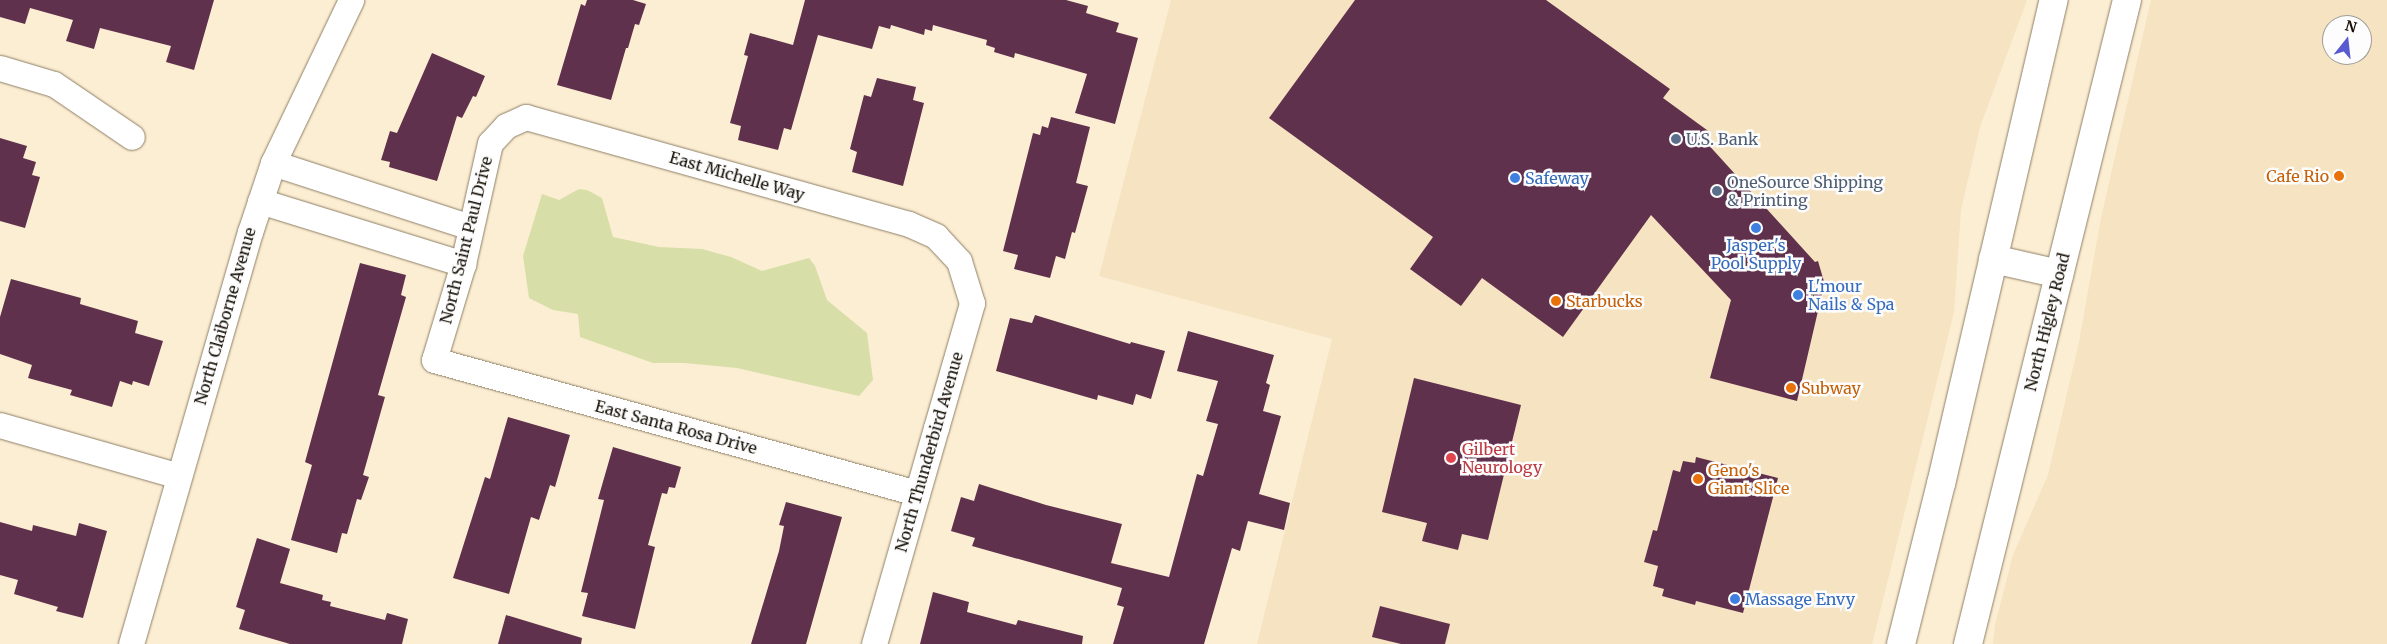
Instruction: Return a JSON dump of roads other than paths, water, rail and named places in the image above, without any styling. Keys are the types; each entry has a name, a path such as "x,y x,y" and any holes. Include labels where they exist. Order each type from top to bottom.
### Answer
{"main road":[{"path":"1901,644 1941,484 2054,0"},
{"name":"North Higley Road","path":"1968,644 2127,0"},
{"path":"1993,259 2059,274"}],"street":[{"name":"North Claiborne Avenue","path":"131,644 272,163 351,0"},
{"path":"0,68 54,84 132,137"},
{"name":"East Michelle Way","path":"506,126 526,117 909,224 936,236 959,261"},
{"name":"North Saint Paul Drive","path":"434,360 463,264 490,143 506,126"},
{"path":"272,163 470,227"},
{"path":"260,201 463,264"},
{"name":"North Thunderbird Avenue","path":"874,644 972,303 959,261"},
{"name":"East Santa Rosa Drive","path":"434,360 918,493"},
{"path":"0,425 179,476"}],"place":[{"name":"U.S. Bank","path":"1676,139"},
{"name":"Cafe Rio","path":"2339,176"},
{"name":"Safeway","path":"1515,178"},
{"name":"OneSource Shipping & Printing","path":"1717,191"},
{"name":"Jasper's Pool Supply","path":"1756,228"},
{"name":"L'mour Nails & Spa","path":"1798,295"},
{"name":"Starbucks","path":"1556,301"},
{"name":"Subway","path":"1791,388"},
{"name":"Gilbert Neurology","path":"1451,458"},
{"name":"Geno's Giant Slice","path":"1698,479"},
{"name":"Massage Envy","path":"1735,599"}]}
